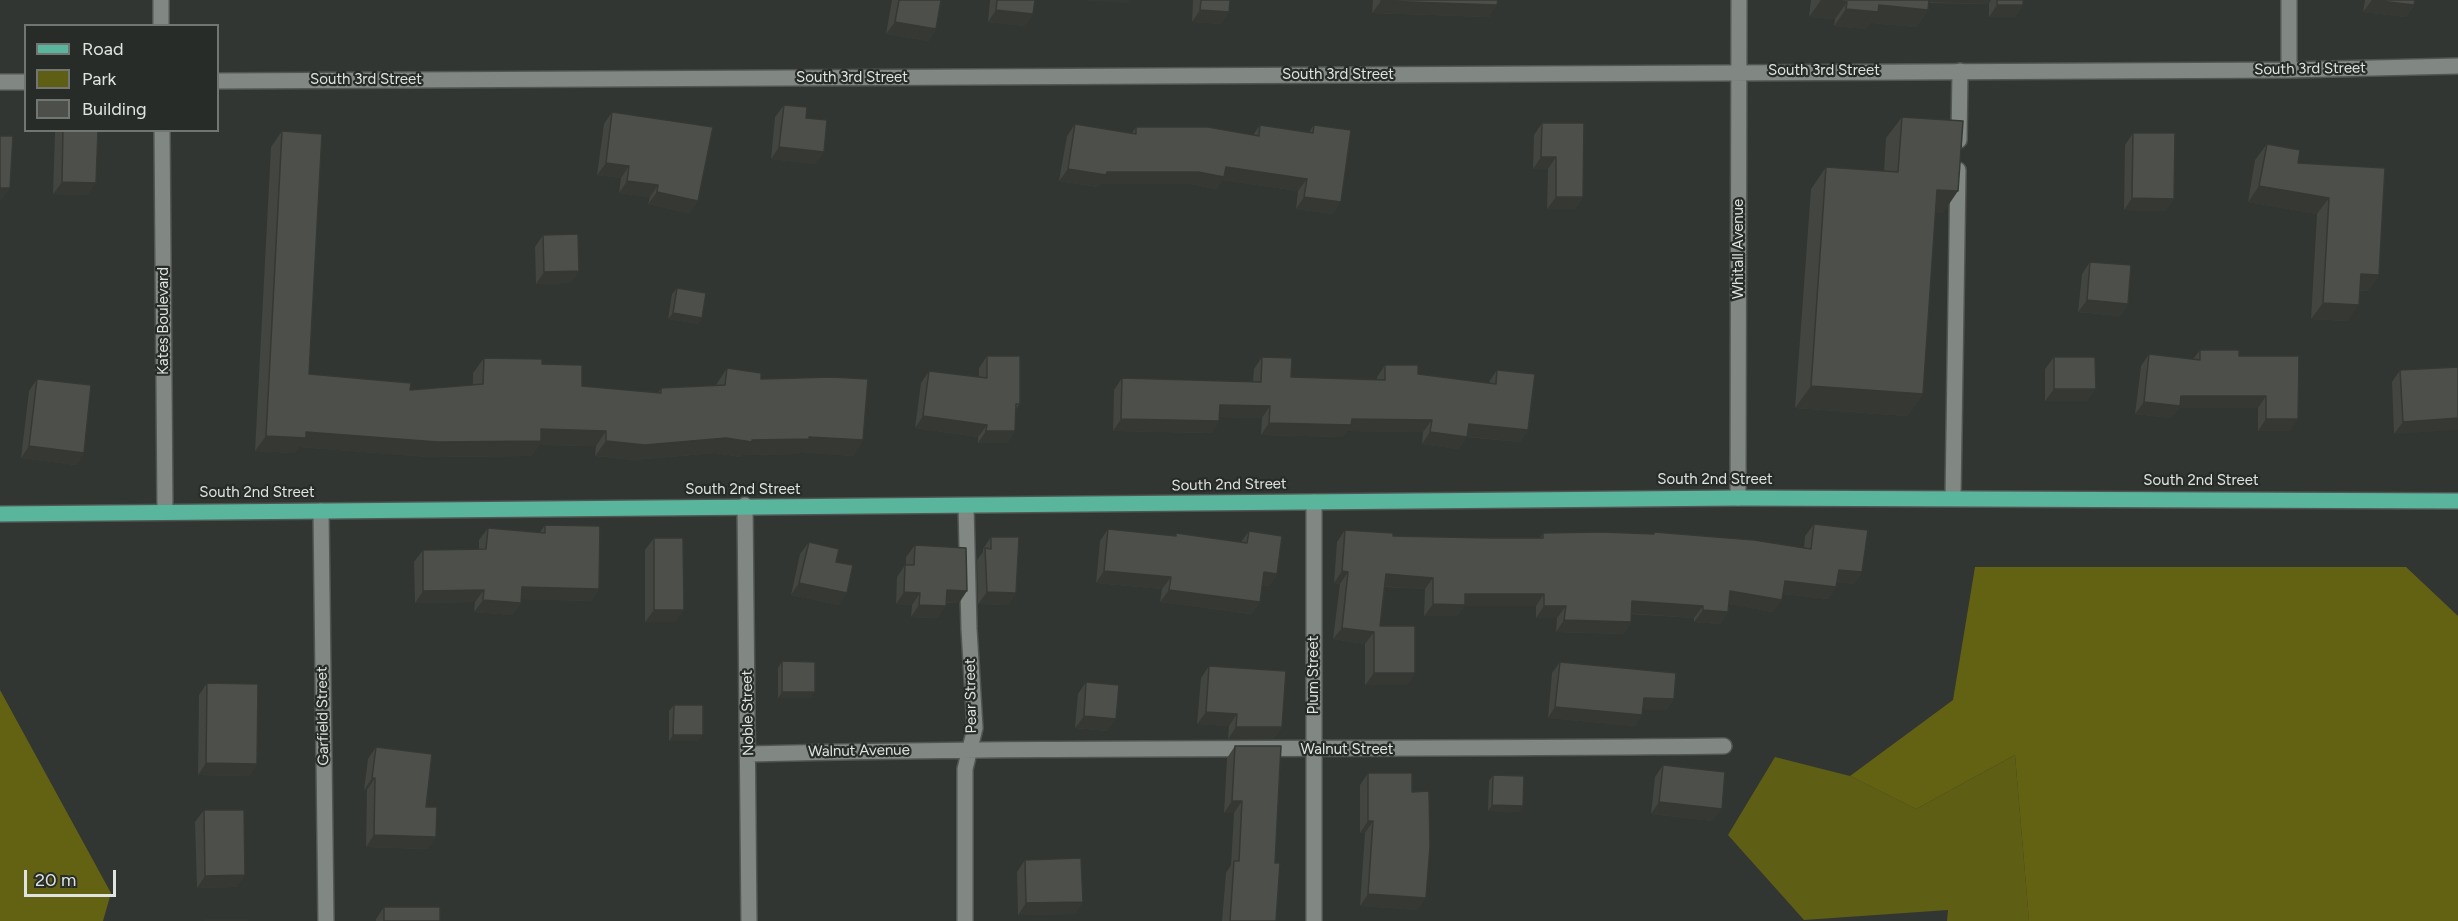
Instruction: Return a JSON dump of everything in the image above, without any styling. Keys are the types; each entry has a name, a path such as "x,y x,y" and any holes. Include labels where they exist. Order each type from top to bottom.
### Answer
{"main road":[{"name":"South 2nd Street","path":"0,514 649,509 745,505 966,506 1738,498 2458,501"}],"street":[{"path":"161,0 161,24"},
{"name":"Whitall Avenue","path":"1738,498 1739,0"},
{"path":"2289,0 2289,70"},
{"name":"South 3rd Street","path":"219,81 2289,70 2458,66"},
{"path":"1953,498 1960,71"},
{"path":"0,82 24,82"},
{"name":"Kates Boulevard","path":"162,132 165,511"},
{"name":"Plum Street","path":"1314,502 1314,921"},
{"name":"Noble Street","path":"745,505 749,921"},
{"name":"Pear Street","path":"965,921 965,768 975,728 969,629 966,506"},
{"name":"Garfield Street","path":"321,511 326,921"},
{"name":"Walnut Street","path":"970,749 1314,750 1724,746"},
{"name":"Walnut Avenue","path":"749,754 970,749"}],"green space":[{"path":"2015,755 2029,921 1947,921 1948,910 1804,920 1728,835 1775,757 1850,776 1916,809"}],"shaded area":[{"path":"1975,567 2406,567 2458,616 2458,921 2029,921 2015,755 1916,809 1850,776 1953,700"},
{"path":"0,690 111,893 103,921 0,921"}],"building":[{"path":"899,0 941,0 936,29 895,22"},
{"path":"997,0 1035,0 1033,14 996,10"},
{"path":"1201,0 1230,0 1229,12 1200,10"},
{"path":"1381,0 1498,0 1497,5"},
{"path":"1827,0 1929,0 1928,10 1879,5 1878,12 1846,9 1847,2"},
{"path":"1997,0 2023,0 2023,5 1997,5"},
{"path":"2372,0 2415,0 2414,5"},
{"path":"784,105 807,107 806,118 827,120 824,152 779,147"},
{"path":"612,112 713,127 698,201 657,192 658,185 627,181 629,166 606,163"},
{"path":"1902,117 1963,121 1958,191 1937,190 1923,394 1811,386 1826,167 1898,172"},
{"path":"1542,123 1584,123 1583,197 1556,197 1556,157 1541,157"},
{"path":"1075,124 1136,134 1136,127 1208,127 1259,136 1260,125 1313,133 1314,125 1351,130 1341,202 1304,197 1307,179 1226,167 1224,177 1198,172 1107,172 1106,175 1068,169"},
{"path":"282,131 322,134 309,374 411,383 410,390 483,384 484,358 542,359 542,364 582,365 582,386 661,393 661,388 725,385 727,368 761,373 761,379 832,377 868,379 863,440 809,437 809,439 752,440 752,442 726,438 645,445 606,441 606,431 541,429 541,441 438,442 306,432 306,438 266,436"},
{"path":"63,132 98,132 96,183 62,182"},
{"path":"2133,133 2175,133 2174,199 2132,198"},
{"path":"0,136 13,136 10,188 0,188"},
{"path":"2267,144 2300,150 2298,163 2385,168 2379,275 2361,274 2359,305 2323,303 2329,198 2259,186"},
{"path":"578,234 579,271 544,272 543,235"},
{"path":"2090,262 2131,265 2128,304 2087,300"},
{"path":"677,288 706,293 702,318 673,313"},
{"path":"2200,350 2239,350 2239,356 2299,356 2298,419 2266,419 2266,396 2181,396 2180,406 2144,402 2149,354 2200,360"},
{"path":"987,356 1020,356 1020,404 1016,404 1015,431 986,431 987,425 923,416 929,371 987,378"},
{"path":"1262,357 1292,358 1291,377 1385,380 1385,365 1418,365 1418,374 1496,384 1497,370 1535,374 1528,430 1469,424 1467,437 1430,432 1432,420 1352,419 1351,425 1269,423 1270,406 1220,405 1219,421 1121,419 1122,378 1261,382"},
{"path":"2054,357 2095,357 2096,389 2054,389"},
{"path":"2458,367 2458,418 2403,422 2400,370"},
{"path":"37,379 91,385 84,453 29,446"},
{"path":"1814,524 1868,530 1862,572 1839,570 1836,587 1785,581 1782,600 1730,591 1728,612 1703,610 1703,606 1632,601 1631,622 1564,620 1566,606 1544,606 1544,594 1465,594 1465,605 1433,604 1433,578 1386,574 1380,626 1415,626 1415,673 1374,673 1374,632 1342,628 1348,572 1342,571 1345,530 1393,533 1393,536 1490,538 1543,538 1543,533 1654,534 1654,532 1754,540 1811,549"},
{"path":"545,525 600,526 599,589 522,587 521,603 483,600 484,590 423,591 423,550 486,549 488,528 545,533"},
{"path":"1108,529 1176,536 1176,533 1247,543 1249,531 1282,536 1277,574 1264,572 1260,602 1169,590 1171,577 1104,571"},
{"path":"991,537 1019,537 1016,593 987,592 985,548 991,549"},
{"path":"654,538 683,538 684,610 654,610"},
{"path":"809,542 839,549 836,562 853,565 847,593 799,583"},
{"path":"915,545 966,548 967,591 947,590 946,606 919,605 920,593 904,592 905,565 914,565"},
{"path":"782,661 815,662 815,692 782,692"},
{"path":"1560,662 1676,673 1674,699 1644,698 1642,715 1555,707"},
{"path":"1209,666 1286,671 1282,727 1236,727 1237,714 1206,712"},
{"path":"1086,682 1119,685 1116,719 1084,716"},
{"path":"207,683 258,684 257,764 206,763"},
{"path":"674,705 703,705 703,735 673,735"},
{"path":"1235,746 1281,746 1275,863 1280,863 1276,921 1230,921 1234,861 1239,861 1242,801 1232,801"},
{"path":"376,747 432,754 426,807 437,807 436,837 374,835 375,778 372,778"},
{"path":"1663,765 1725,772 1722,809 1659,802"},
{"path":"1368,773 1412,773 1412,792 1429,791 1430,846 1426,898 1368,894 1373,821 1368,821"},
{"path":"1493,775 1524,776 1523,806 1492,805"},
{"path":"204,810 244,810 245,875 205,876"},
{"path":"1081,858 1083,902 1026,903 1025,860"},
{"path":"384,907 440,907 440,921 384,921"},
{"path":"247,920 247,921 205,921"}]}
